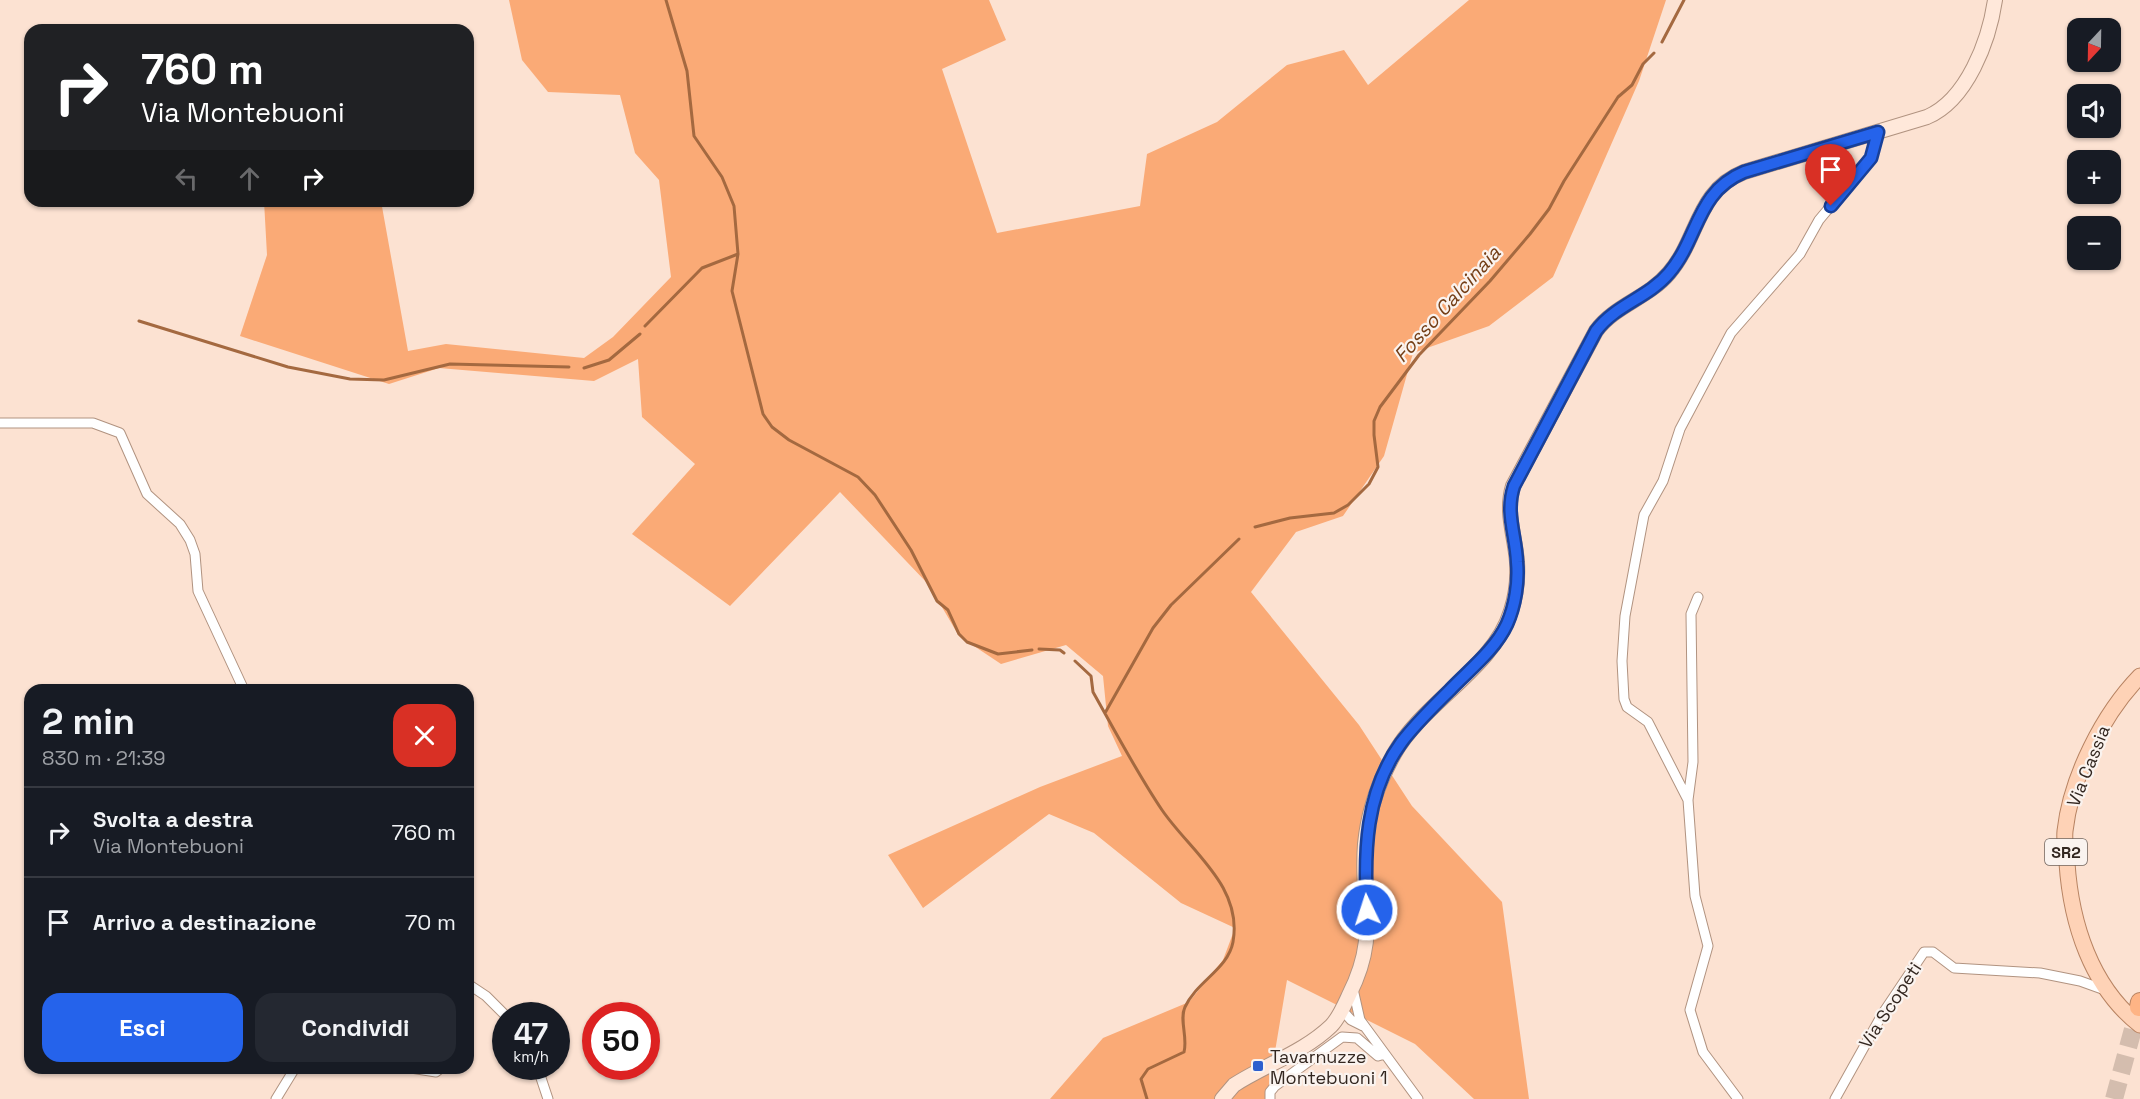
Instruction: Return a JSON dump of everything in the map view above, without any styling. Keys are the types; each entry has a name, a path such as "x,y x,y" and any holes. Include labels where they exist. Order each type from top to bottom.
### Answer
{"main road":[{"path":"1222,1099 1234,1085 1332,1025 1342,1010 1353,987 1368,944 1365,843 1380,784 1400,745 1411,730 1479,661 1505,628 1512,607 1517,575 1509,513 1514,486 1596,331 1610,315 1651,290 1668,274 1684,250 1709,199 1725,182 1744,172 1937,112 1953,100 1976,59 1995,0"},
{"name":"Via Cassia","path":"2140,676 2120,696 2094,742 2072,799 2065,832 2069,895 2083,943 2106,990 2140,1012"}],"street":[{"path":"1688,801 1648,722 1627,707 1622,689 1625,616 1644,515 1663,481 1680,429 1731,333 1800,254 1820,220 1871,158 1878,132"},
{"path":"0,423 93,423 120,434 147,494 180,524 190,540 195,554 198,591 241,684"},
{"path":"1698,597 1691,614 1692,762 1688,801 1695,896 1708,946 1690,1010 1703,1052 1738,1099"},
{"name":"Via Scopeti","path":"1835,1099 1883,1013 1924,952 1933,952 1954,968 2040,973 2080,981 2106,990"},
{"path":"1353,987 1359,1023"},
{"path":"474,988 492,1002"},
{"path":"1342,1010 1359,1023 1418,1099"},
{"path":"1332,1025 1359,1023"},
{"path":"1270,1099 1270,1092 1275,1086 1342,1037 1357,1038 1378,1056 1385,1054"},
{"path":"1289,1053 1300,1066"},
{"path":"276,1099 291,1074"},
{"path":"542,1080 548,1099"}],"shaded area":[{"path":"509,0 989,0 1006,40 942,69 997,233 1140,206 1147,154 1217,122 1287,65 1344,50 1368,85 1469,0 1666,0 1639,81 1553,277 1489,326 1413,353 1384,456 1343,516 1296,532 1251,592 1359,725 1412,806 1502,902 1529,1099 1474,1099 1415,1044 1287,980 1267,1099 1050,1099 1103,1038 1189,1002 1223,960 1235,928 1181,903 1094,833 1049,814 923,908 888,855 1040,787 1122,756 1108,726 1103,676 1066,645 1001,664 959,636 929,585 840,492 730,606 632,534 695,464 642,417 638,359 594,381 439,368 389,384 240,336 267,255 264,207 382,207 408,351 446,344 584,358 613,337 671,277 659,180 635,153 620,95 548,92 522,60"}],"waterway":[{"path":"666,0 687,71 694,136 722,177 734,206 738,254 732,291 763,414 772,427 789,440 858,477 875,495 911,550 937,601 948,610 959,634 967,642 998,654 1032,650"},
{"name":"Fosso Calcinaia","path":"1662,42 1684,0"},
{"name":"Fosso Calcinaia","path":"1255,527 1290,518 1334,513 1348,505 1369,484 1378,467 1374,421 1380,407 1419,355 1490,281 1530,234 1549,209 1564,181 1618,97 1632,85 1643,64 1654,53"},
{"path":"645,326 702,268 738,254"},
{"path":"139,321 288,367 350,379 384,380 450,364 569,367"},
{"path":"584,368 609,360 640,334"},
{"name":"Fosso Calcinaia","path":"1105,713 1153,628 1171,605 1239,539"},
{"path":"1039,649 1060,650 1064,653"},
{"path":"1075,661 1091,676 1093,692 1162,810 1212,870 1222,886 1230,904 1234,922 1233,942 1225,960 1190,998 1183,1012 1184,1052 1148,1069 1141,1079 1147,1099"}],"tunnel":[{"path":"2114,1099 2139,1007"}],"place":[{"name":"Tavarnuzze Montebuoni 1","path":"1258,1066"}],"route":[{"path":"1367,910 1365,843 1373,804 1380,784 1393,756 1411,730 1479,661 1501,635 1508,622 1517,575 1517,560 1510,520 1510,497 1523,467 1596,331 1610,315 1651,290 1668,274 1688,242 1712,194 1725,182 1744,172 1878,132 1876,147 1871,158 1831,206"}]}
